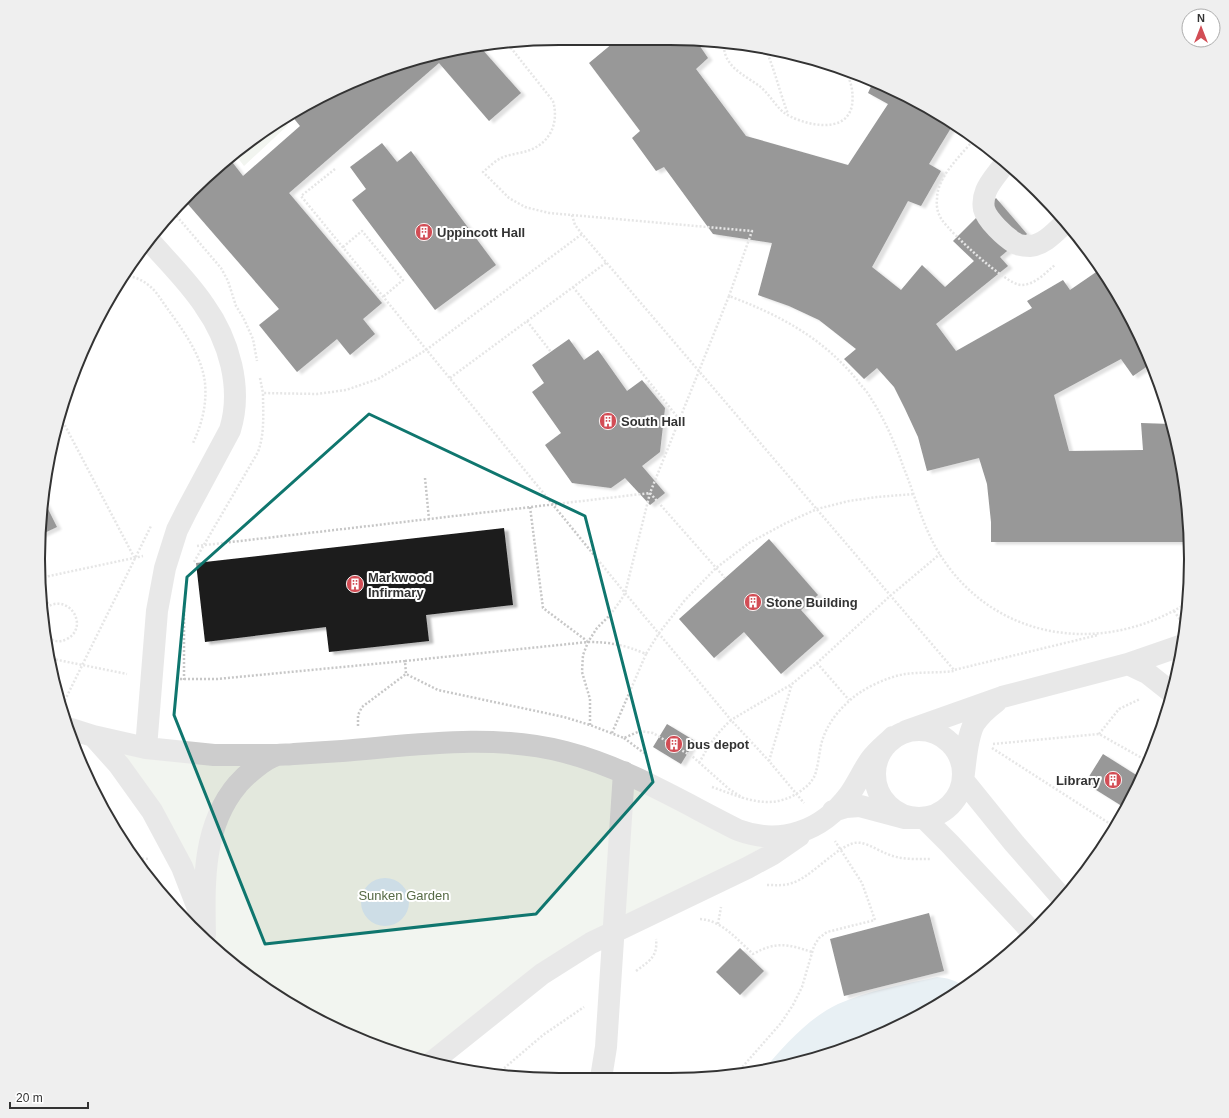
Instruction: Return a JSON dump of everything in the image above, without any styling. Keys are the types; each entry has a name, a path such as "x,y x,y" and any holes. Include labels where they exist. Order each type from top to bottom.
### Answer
{"lane":[{"path":"1002,167 992,180 986,191 984,201 984,210 994,224 1016,244 1023,246 1039,244 1051,237 1062,226"},
{"path":"146,748 156,611 165,568 177,530 230,430 233,421 234,390 229,357 222,337 214,321 200,298 153,244"},
{"path":"1028,927 924,818 909,817 895,812 884,803 877,790 874,776 876,761 882,748 899,734 1002,697 1128,664 1176,647"},
{"path":"1167,686 1163,676 1162,667 1165,658 1176,648"},
{"path":"1128,664 1147,673 1167,688"},
{"path":"74,730 92,736 146,748 214,754 277,755 447,743 482,742 533,746 565,752 598,762 624,772 738,830 751,835 771,837 802,832 846,807 860,806 905,818 924,818 938,814 950,805 959,794 963,780 969,738 974,724 984,712 1002,697"},
{"path":"437,1058 542,974 591,943 748,868 773,854 827,817 849,795 872,757 899,734 921,729 935,732 948,740 957,751 963,765 963,780 1014,843 1059,895"},
{"path":"92,736 119,765 152,811 182,867 198,906 203,929"},
{"path":"205,931 204,884 207,855 213,831 222,809 229,796 249,773 277,755"},
{"path":"602,1073 606,1047 624,772"}],"path":[{"path":"512,47 553,101 556,110 556,121 552,131 544,142 532,149 502,158 483,172 509,198 525,207 549,213 752,231 729,296 650,492 625,593 621,600 597,628 588,642 583,655 582,672 590,699 590,725"},
{"path":"725,48 724,49 725,56 733,68 746,78 759,85 783,111 795,119 816,124 830,125 842,122 851,112 853,98 851,84 847,77"},
{"path":"768,55 788,115"},
{"path":"335,169 301,196 625,593 731,720 769,761 796,794 827,817 841,849 865,889 875,920 827,932 819,938 814,946 802,987 793,1005 781,1023 741,1068"},
{"path":"572,215 575,225 582,234 954,670"},
{"path":"343,247 362,231 403,280 383,297"},
{"path":"194,563 258,452 264,430 263,393 317,394 346,390 378,379 426,350 582,234"},
{"path":"450,378 607,262"},
{"path":"130,276 137,278 158,294 182,328 198,358 205,383 205,403 201,422 190,448"},
{"path":"573,287 679,419"},
{"path":"729,296 759,308 791,324 814,338 833,354 870,397 903,464 936,548 950,569 967,590 1010,618 1046,631 1074,635 1104,633"},
{"path":"527,322 551,352"},
{"path":"64,423 135,558"},
{"path":"425,478 429,519"},
{"path":"46,577 171,550 650,492"},
{"path":"650,492 725,578"},
{"path":"612,733 646,654 659,633 685,600 716,568 750,543 786,523 817,509 849,501 914,494"},
{"path":"530,507 543,608 588,642"},
{"path":"65,700 152,523"},
{"path":"699,763 714,738 731,720 792,684 890,596 940,554"},
{"path":"47,601 49,605 55,603 67,606 72,610 77,621 74,633 69,637 64,640 52,640"},
{"path":"184,601 184,680"},
{"path":"744,798 757,802 773,803 787,800 804,789 815,774 822,743 828,727 837,713 849,700 868,688 885,680 905,674 954,670 1104,633 1147,622 1174,612 1182,607"},
{"path":"1174,612 1180,621"},
{"path":"55,660 82,666 151,677 184,680 217,679 588,642 616,643 629,646 646,654"},
{"path":"405,661 406,674"},
{"path":"817,663 849,700"},
{"path":"769,761 792,684"},
{"path":"1099,734 1119,709 1166,691"},
{"path":"1111,823 987,745 1099,734 1144,759"},
{"path":"764,885 781,886 793,883 851,843 859,842 887,854 902,858 934,860"},
{"path":"718,924 722,904"},
{"path":"697,919 704,919 718,924 753,954 767,947 779,945 793,946 812,952"},
{"path":"502,1070 543,1036 651,960 656,952 656,936"}],"highlighted area":[{"path":"369,414 585,516 653,782 536,914 265,944 174,715 187,577"}],"green space":[{"path":"287,124 288,125 244,166 238,158 273,132"},
{"name":"Sunken Garden","path":"93,736 146,748 516,744 782,836 614,932 438,1058 394,1046 362,1034 332,1020 302,1004 246,967 201,927 182,867"}],"shaded area":[{"path":"385,878 394,880 402,885 407,893 409,902 407,911 402,919 394,924 385,926 376,924 368,919 363,911 361,902 363,893 368,885 376,880"},
{"path":"937,977 952,980 960,983 927,1004 867,1034 835,1046 770,1063 807,1024 817,1016 849,999 886,988"}],"building":[{"path":"611,45 700,46 708,58 696,69 746,136 848,165 888,104 868,93 871,86 927,114 951,129 929,164 941,171 921,206 908,201 872,267 901,290 922,265 945,287 974,261 953,241 996,198 1027,234 1000,257 1008,266 936,324 956,351 1032,308 1027,301 1063,280 1070,290 1096,272 1131,332 1147,367 1133,376 1121,359 1054,395 1069,451 1143,450 1141,423 1165,424 1180,492 1184,542 991,542 991,522 987,484 979,458 927,471 918,437 894,387 877,368 864,379 844,359 856,349 819,320 789,306 758,295 772,243 713,234 664,167 656,171 632,138 640,131 589,63"},
{"path":"483,51 521,93 489,121 439,63 289,193 382,303 363,319 375,334 350,355 337,339 297,372 259,325 279,309 188,204 232,162 243,176 300,126 294,119 332,98 362,84 394,72 426,63"},
{"name":"Uppincott Hall","path":"382,143 397,162 411,151 496,265 435,310 352,200 366,189 350,167"},
{"name":"South Hall","path":"569,339 584,360 598,350 627,391 642,380 665,408 660,452 642,466 665,493 650,505 625,478 611,488 572,483 545,445 561,433 532,392 544,383 532,365"},
{"path":"48,508 57,527 46,532"},
{"name":"Markwood Infirmary","path":"504,528 513,605 426,615 429,641 329,652 326,627 205,642 196,563"},
{"name":"Stone Building","path":"769,539 818,595 801,610 824,636 781,674 744,632 714,658 679,619"},
{"name":"bus depot","path":"667,724 695,741 681,764 653,747"},
{"name":"Library","path":"1103,754 1136,775 1121,805 1085,783"},
{"path":"929,913 944,971 844,996 830,939"},
{"path":"740,948 764,971 740,995 716,972"}],"place":[{"name":"Uppincott Hall","path":"424,232"},
{"name":"South Hall","path":"608,421"},
{"name":"Markwood Infirmary","path":"355,584"},
{"name":"Stone Building","path":"753,602"},
{"name":"bus depot","path":"674,744"},
{"name":"Library","path":"1113,780"}]}
